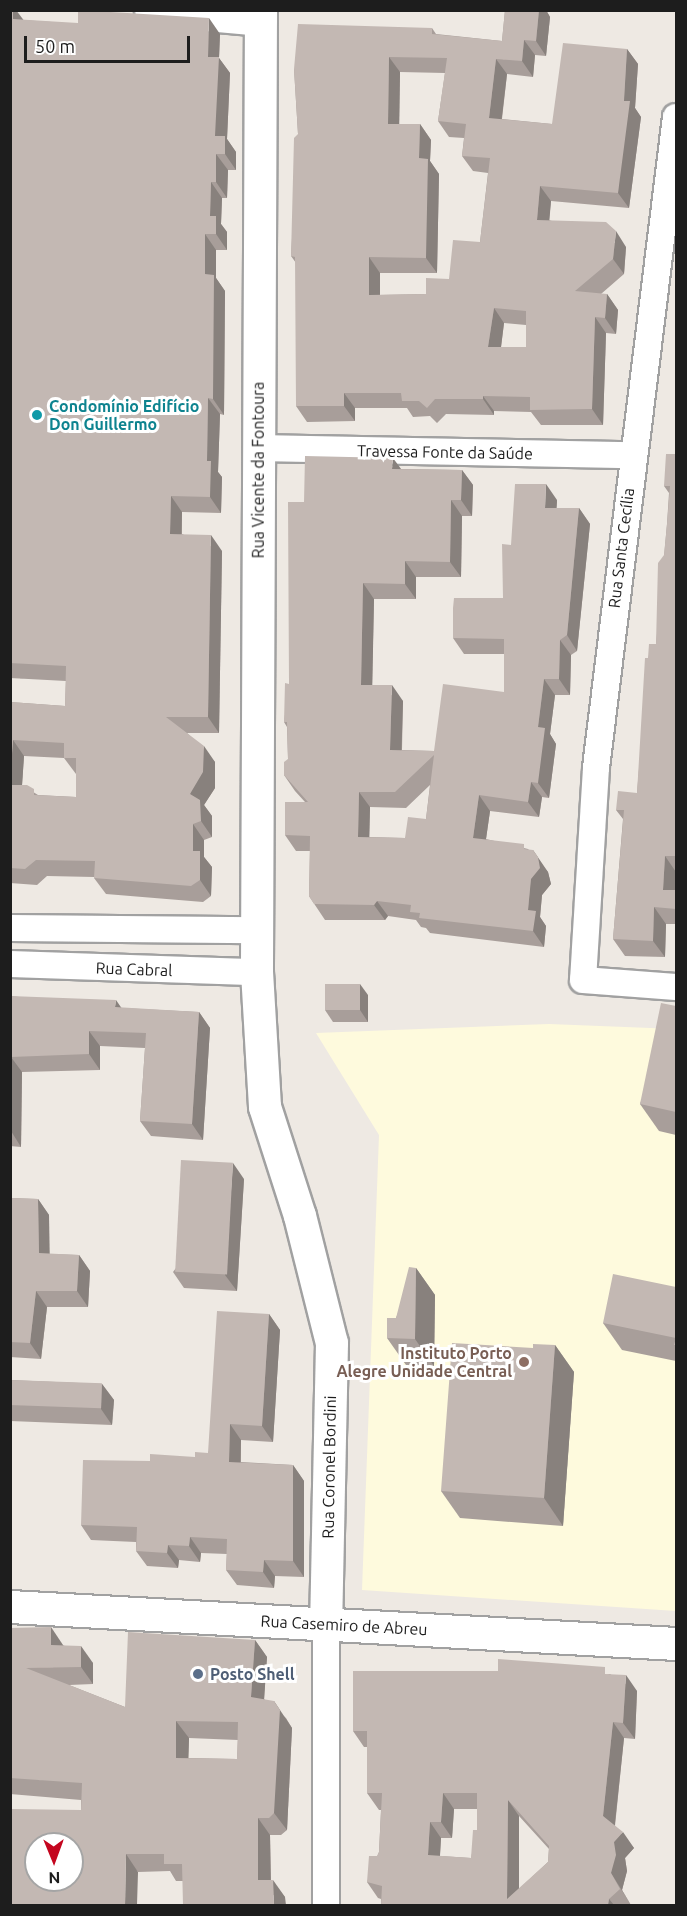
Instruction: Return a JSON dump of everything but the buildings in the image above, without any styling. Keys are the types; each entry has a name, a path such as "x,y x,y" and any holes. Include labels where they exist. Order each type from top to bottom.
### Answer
{"street":[{"path":"151,10 261,15"},
{"name":"Rua Vicente da Fontoura","path":"256,930 261,15"},
{"name":"Rua Santa Cecília","path":"676,117 632,455 596,768 583,980 676,987"},
{"name":"Travessa Fonte da Saúde","path":"258,448 632,455"},
{"path":"10,928 256,930"},
{"path":"184,930 184,971"},
{"name":"Rua Coronel Bordini","path":"256,930 265,1107 300,1216 332,1343 326,1624 326,1905"},
{"name":"Rua Cabral","path":"10,964 257,972"},
{"name":"Rua Casemiro de Abreu","path":"10,1607 676,1644"}],"shaded area":[{"name":"Instituto Porto Alegre Unidade Central","path":"549,1024 676,1029 676,1611 362,1590 379,1135 316,1033"}],"place":[{"name":"Condomínio Edifício Don Guillermo","path":"37,415"},
{"name":"Instituto Porto Alegre Unidade Central","path":"524,1362"},
{"name":"Posto Shell","path":"198,1674"}]}
